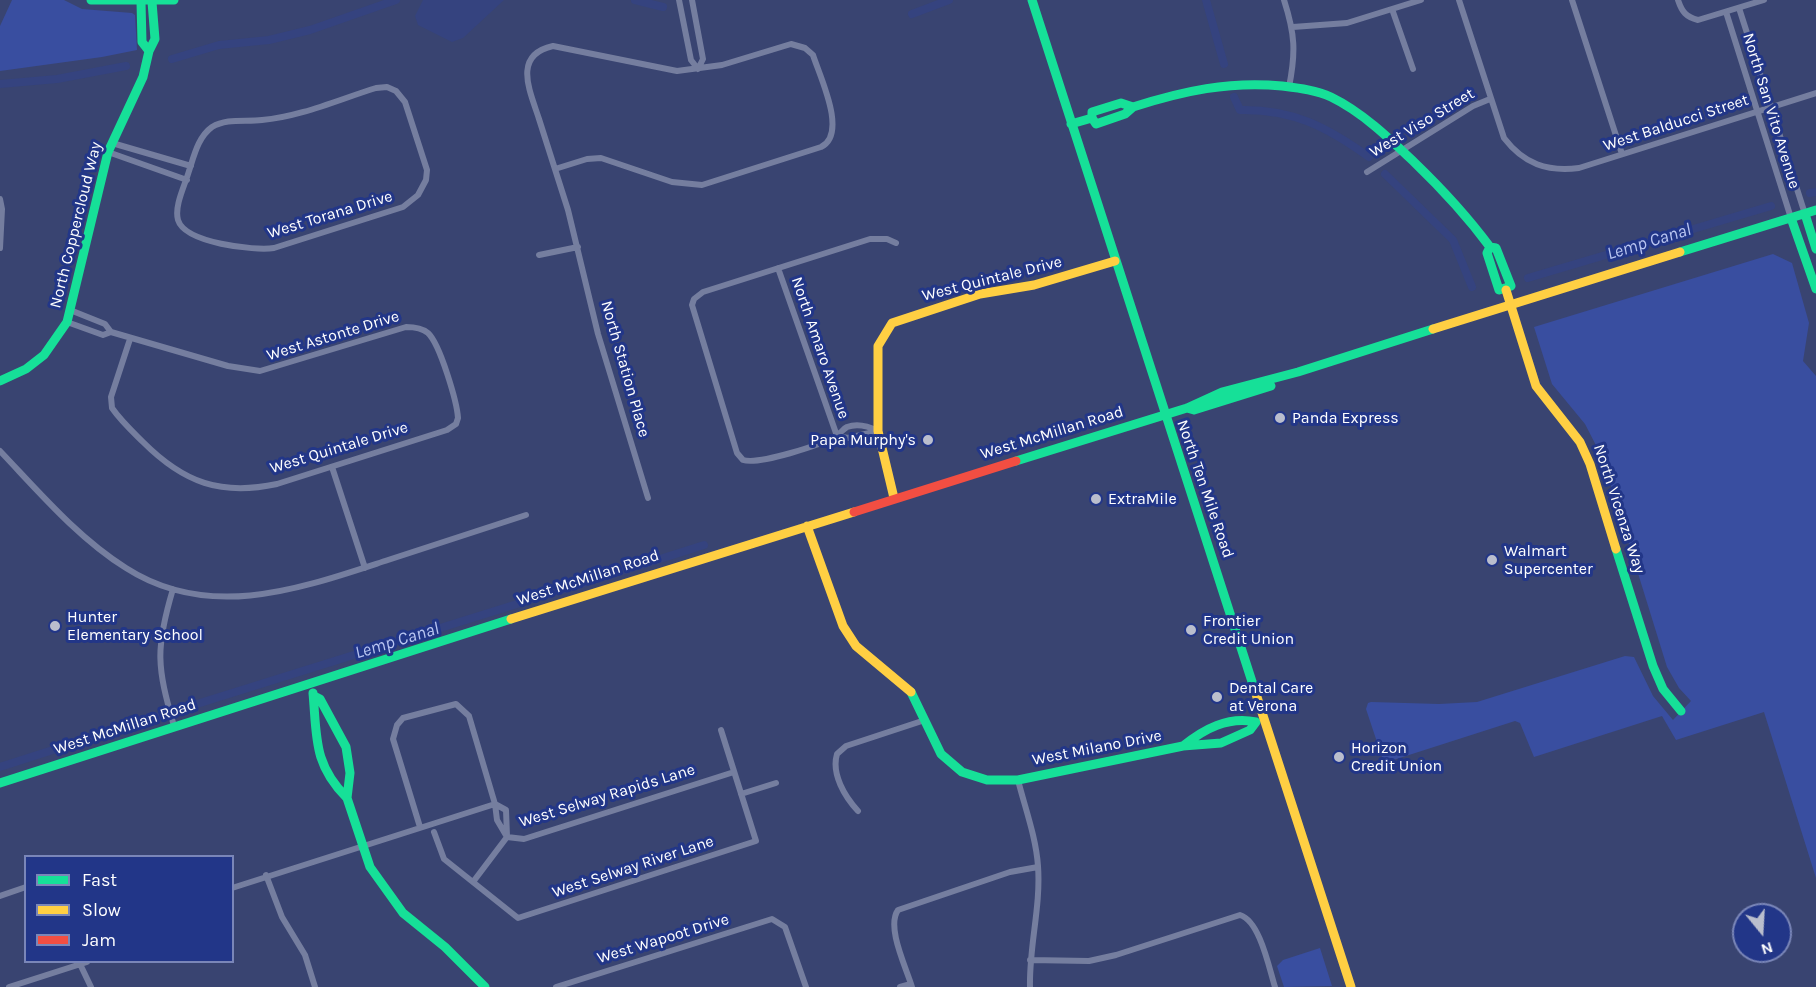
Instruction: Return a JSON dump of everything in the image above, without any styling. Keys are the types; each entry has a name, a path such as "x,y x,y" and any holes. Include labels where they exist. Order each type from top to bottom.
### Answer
{"street":[{"path":"91,0 141,2 174,0"},
{"path":"679,0 691,60 698,69"},
{"path":"692,0 704,59 698,69"},
{"name":"North Ten Mile Road","path":"1032,0 1261,721 1352,987"},
{"path":"1284,0 1293,27 1296,49 1289,87"},
{"path":"1293,27 1334,26 1421,0"},
{"path":"1459,0 1490,99"},
{"path":"1572,0 1622,154"},
{"path":"1678,0 1681,11 1689,18 1698,20 1764,0"},
{"name":"North Coppercloud Way","path":"141,2 142,42 149,51"},
{"name":"North Coppercloud Way","path":"0,381 26,369 44,355 67,322 108,152 143,77 149,51 155,39 152,2"},
{"name":"North San Vito Avenue","path":"1739,8 1805,214"},
{"path":"1392,9 1413,69"},
{"name":"North San Vito Avenue","path":"1726,12 1791,218"},
{"path":"555,169 587,159 601,158 672,182 702,185 821,147 830,140 834,120 813,55 805,48 791,44 698,69"},
{"name":"North Station Place","path":"648,498 598,334 578,247 527,76 530,59 545,48 561,46 665,70 698,69"},
{"name":"North Vicenza Way","path":"1071,124 1092,118 1096,124 1125,114 1133,107 1182,90 1220,83 1255,83 1311,90 1335,98 1371,122 1401,150 1469,217 1490,247 1496,248 1507,270 1511,286 1506,290 1536,386 1566,421 1580,442 1590,464 1653,666 1663,689 1681,711"},
{"name":"West Torana Drive","path":"187,180 177,212 179,224 189,233 258,250 274,248 403,207 418,195 426,180 427,170 405,102 396,91 387,87 376,87 294,114 263,120 234,121 211,127 197,146 191,166"},
{"name":"West Balducci Street","path":"1490,99 1504,138 1515,153 1543,168 1579,168 1816,93"},
{"name":"West Viso Street","path":"1367,171 1473,106 1490,99"},
{"path":"108,152 187,180 191,166 112,142"},
{"path":"0,199 3,209 0,248"},
{"name":"West McMillan Road","path":"0,783 894,498 1187,408 1191,402 1229,390 1384,347 1816,210"},
{"path":"1805,214 1816,249"},
{"path":"1791,218 1816,289"},
{"path":"878,431 864,425 846,427 837,436 757,462 743,460 737,453 692,312 694,299 703,292 870,239 887,239 896,243"},
{"path":"539,255 578,247"},
{"name":"West Quintale Drive","path":"878,431 878,346 892,323 980,294 1034,285 1115,261"},
{"name":"North Amaro Avenue","path":"778,268 837,436"},
{"name":"West Astonte Drive","path":"70,310 105,324 111,332 130,339 228,366 260,371 406,327 423,329 435,343 457,412 456,424"},
{"name":"West Astonte Drive","path":"67,322 103,335 111,332"},
{"name":"West Quintale Drive","path":"130,339 111,398 112,408 134,434 170,466 212,487 233,489 277,484 447,430 456,424"},
{"path":"837,436 848,438 878,431"},
{"path":"878,431 883,460 894,498"},
{"path":"0,451 102,552 128,570 173,589 201,596 240,598 269,595 364,568 526,515"},
{"path":"332,467 364,568"},
{"name":"West Milano Drive","path":"807,526 843,626 856,646 910,690 941,754 962,772 987,780 1017,780 1183,746 1221,743 1250,730 1261,721"},
{"path":"173,589 160,640 159,662 174,726"},
{"path":"309,683 314,696 315,738 318,755 338,789 347,798"},
{"path":"314,696 320,699 346,747 350,773 347,798 370,867 385,891 404,913 445,947 484,987"},
{"path":"420,827 393,739 396,725 403,718 456,704 465,709 470,716 498,820 507,837"},
{"name":"West Milano Drive","path":"1183,746 1196,735 1218,725 1246,719 1261,721"},
{"path":"858,811 844,793 835,765 837,754 846,746 925,720"},
{"path":"721,730 741,794 776,783"},
{"name":"West Selway Rapids Lane","path":"473,882 507,837 524,839 734,772"},
{"path":"1017,780 1036,850 1038,867 1038,911 1030,960 1030,987"},
{"name":"West Selway River Lane","path":"473,882 518,918 756,841 741,794"},
{"path":"234,887 266,875 495,804 506,810 507,837"},
{"path":"434,832 444,858 473,882"},
{"path":"900,987 912,985 893,927 895,915 904,906 1010,872 1038,867"},
{"path":"266,875 282,917 305,955 315,987"},
{"path":"0,896 24,888"},
{"path":"1030,960 1089,961 1116,955 1234,915 1247,917 1255,927 1275,987"},
{"name":"West Wapoot Drive","path":"556,987 772,919 779,921 785,927 806,987"},
{"path":"9,987 84,963"},
{"path":"80,964 91,987"}],"shaded area":[{"path":"12,0 64,0 82,9 132,13 135,15 137,50 0,71 0,26"},
{"path":"423,0 504,0 463,38 452,42 418,25 415,16"},
{"path":"1773,254 1792,263 1809,323 1803,361 1816,376 1816,878 1764,712 1676,740 1662,716 1534,757 1520,723 1515,721 1384,763 1366,709 1368,703 1371,702 1439,704 1477,702 1625,656 1634,657 1653,696 1673,720 1691,701 1679,688 1667,667 1602,457 1585,424 1552,384 1534,327"},
{"path":"1320,948 1332,986 1284,987 1277,966 1283,960"}],"waterway":[{"path":"172,59 219,45 269,40 310,30 396,0"},
{"path":"635,0 663,7"},
{"path":"912,14 949,0"},
{"path":"1206,0 1224,64"},
{"path":"0,84 57,79 126,66"},
{"path":"1234,97 1240,110 1277,113 1309,122 1339,137 1369,157"},
{"path":"1385,174 1453,240 1472,287"},
{"name":"Lemp Canal","path":"1810,193 1816,192"},
{"name":"Lemp Canal","path":"1528,278 1771,206"},
{"name":"Lemp Canal","path":"616,573 704,545"},
{"name":"Lemp Canal","path":"184,708 610,575"},
{"name":"Lemp Canal","path":"0,767 159,716"}],"traffic: fast":[{"path":"91,0 174,0"},
{"path":"1032,0 1256,694"},
{"path":"141,2 142,42 149,51"},
{"path":"0,381 26,369 44,355 67,322 108,152 143,77 149,51 155,39 152,2"},
{"path":"1133,107 1170,96 1225,86 1282,86 1325,95 1354,110 1395,144 1444,192 1490,247"},
{"path":"1071,124 1092,118 1092,112 1121,103 1133,107 1125,114 1096,124 1092,118"},
{"path":"1680,252 1816,210"},
{"path":"1805,214 1816,249"},
{"path":"1791,218 1816,289"},
{"path":"1490,247 1496,248 1511,286 1499,290 1487,253 1490,247"},
{"path":"1016,461 1187,408 1222,392 1298,372 1433,329"},
{"path":"1187,408 1194,410 1271,386"},
{"path":"1616,549 1653,666 1663,689 1681,711"},
{"path":"0,783 511,619"},
{"path":"911,692 941,754 962,772 987,780 1018,780 1183,746 1221,743 1250,730 1256,722 1226,722 1199,734 1183,746"},
{"path":"313,693 317,737 322,761 336,786 347,798"},
{"path":"314,696 320,699 346,747 350,773 347,798 370,867 403,913 445,947 485,987"}],"traffic: slow":[{"path":"1433,329 1680,252"},
{"path":"894,498 878,431 878,346 892,323 980,294 1034,285 1115,261"},
{"path":"1506,290 1536,386 1580,442 1590,464 1616,549"},
{"path":"511,619 854,512"},
{"path":"807,526 843,626 856,646 911,692"},
{"path":"1256,694 1351,987"}],"traffic: jam":[{"path":"854,512 1016,461"}],"place":[{"name":"Panda Express","path":"1280,418"},
{"name":"Papa Murphy's","path":"928,440"},
{"name":"ExtraMile","path":"1096,499"},
{"name":"Walmart Supercenter","path":"1492,560"},
{"name":"Hunter Elementary School","path":"55,626"},
{"name":"Frontier Credit Union","path":"1191,630"},
{"name":"Dental Care at Verona","path":"1217,697"},
{"name":"Horizon Credit Union","path":"1339,757"}]}
